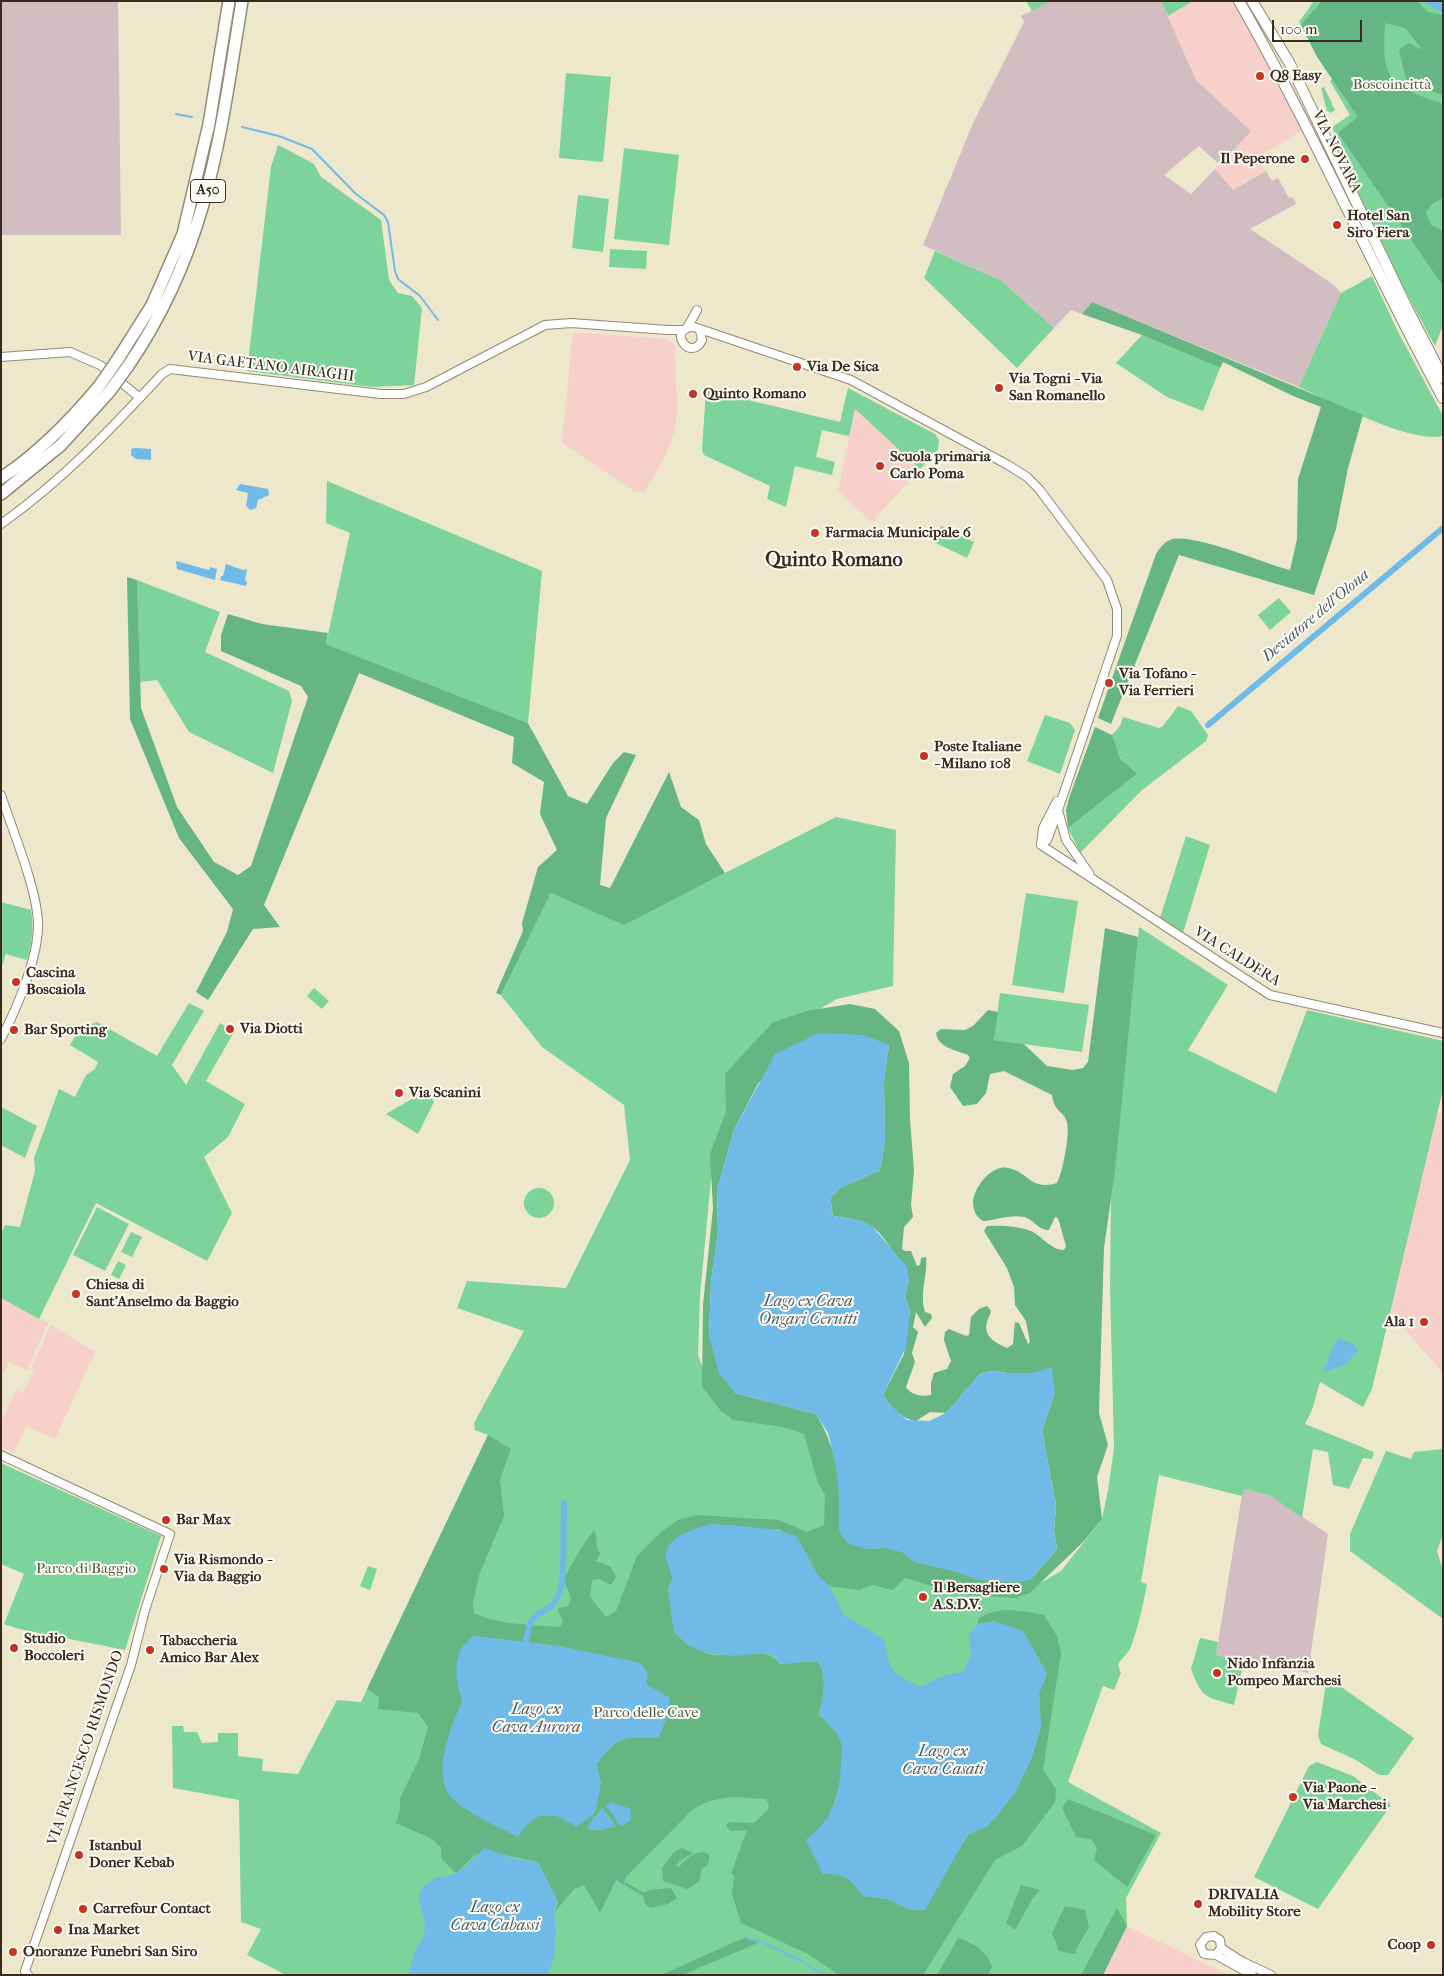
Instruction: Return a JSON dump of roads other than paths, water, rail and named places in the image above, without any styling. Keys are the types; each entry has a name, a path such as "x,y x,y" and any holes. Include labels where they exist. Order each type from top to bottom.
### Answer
{"highway":[{"name":"A50","path":"1,478 42,447 100,385 152,305 183,234 209,124 229,1"},
{"name":"A50","path":"1,494 62,445 110,392 128,366 167,300 200,222 216,160 242,1"}],"main road":[{"name":"VIA NOVARA","path":"1239,1 1336,183 1413,344 1443,398"},
{"name":"VIA NOVARA","path":"1252,1 1290,64 1407,308 1443,378"},
{"path":"1286,88 1298,81"}],"street":[{"path":"681,339 697,312 698,329 702,340"},
{"name":"VIA GAETANO AIRAGHI","path":"1,524 30,503 80,460 162,374 170,369 177,368 381,394 414,392 545,325 571,323 668,330"},
{"path":"668,330 698,329 851,380 1008,464 1033,482 1097,566 1113,596 1117,609 1117,636 1048,838 1041,845"},
{"path":"668,330 681,339 684,346 691,348 698,346 702,340 723,337"},
{"path":"1,357 70,352 100,365 140,398"},
{"path":"1041,845 1041,836 1046,822 1064,789"},
{"path":"1,795 28,879 38,925 34,956 10,1021 1,1039"},
{"path":"1058,808 1061,828 1070,848 1097,882"},
{"name":"VIA CALDERA","path":"1041,845 1270,995 1443,1033"},
{"name":"VIA FRANCESCO RISMONDO","path":"1,1455 170,1534 145,1610 131,1664 26,1973"},
{"path":"1219,1949 1206,1955 1204,1941 1216,1936 1219,1949 1252,1975"},
{"path":"1219,1949 1271,1975"}],"water":[{"path":"1422,1 1443,1 1443,13"},
{"path":"131,449 151,449 151,460 136,459 131,455"},
{"path":"240,484 268,489 269,495 258,500 256,508 250,510 246,506 248,493 236,490"},
{"path":"176,561 209,570 210,567 217,569 215,580 177,569"},
{"path":"226,564 243,570 247,569 246,586 220,580"},
{"name":"Lago ex Cava Ongari Cerutti","path":"819,1033 864,1035 889,1045 884,1081 885,1142 880,1170 840,1188 830,1198 833,1216 858,1220 872,1226 907,1267 909,1280 905,1296 910,1311 906,1347 883,1395 889,1404 907,1420 929,1421 946,1413 981,1373 994,1371 1033,1373 1052,1367 1055,1392 1042,1431 1056,1505 1054,1531 1057,1549 1031,1579 1021,1582 979,1580 954,1571 914,1562 902,1552 885,1548 865,1549 847,1543 839,1530 839,1493 835,1460 828,1433 816,1414 735,1393 719,1373 709,1336 711,1282 718,1232 717,1190 734,1130 775,1054"},
{"path":"1340,1338 1355,1345 1358,1351 1345,1365 1323,1373 1334,1344"},
{"name":"Lago ex Cava Casati","path":"711,1524 766,1529 797,1536 816,1573 829,1586 844,1615 884,1639 890,1665 903,1678 921,1687 940,1677 963,1672 971,1655 969,1635 978,1624 994,1621 1023,1631 1047,1674 1039,1693 1041,1727 1032,1758 1015,1793 986,1827 968,1834 925,1910 911,1910 887,1899 863,1896 847,1878 837,1874 823,1874 806,1840 816,1832 834,1805 839,1785 842,1749 840,1738 819,1715 824,1681 818,1661 780,1664 774,1656 765,1653 734,1656 704,1652 687,1645 674,1632 668,1588 673,1579 666,1556 667,1549 676,1538 683,1534"},
{"name":"Lago ex Cava Aurora","path":"474,1636 559,1646 641,1663 648,1674 646,1684 670,1698 667,1716 659,1738 638,1737 623,1739 604,1754 597,1764 601,1784 595,1813 576,1827 559,1817 544,1815 537,1817 531,1822 518,1837 469,1811 454,1800 447,1790 443,1779 444,1752 462,1702 457,1674 458,1657 461,1649"},
{"path":"611,1802 631,1809 631,1819 624,1825 620,1825 606,1806"},
{"path":"603,1808 616,1826 603,1830 589,1829 588,1825"},
{"name":"Lago ex Cava Cabassi","path":"484,1848 519,1860 538,1862 557,1899 554,1913 556,1931 554,1957 548,1975 408,1975 416,1949 424,1935 424,1918 419,1896 422,1889 440,1876 443,1878 456,1873 465,1867"}],"waterway":[{"path":"176,114 192,117"},
{"path":"242,127 279,136 312,149 356,194 384,215 388,222 395,271 398,279 420,296 438,320"},
{"name":"Deviatore dell'Olona","path":"1208,725 1443,528"},
{"path":"529,1626 533,1618 555,1602 560,1591 563,1574 564,1503"},
{"path":"526,1642 528,1632"},
{"path":"748,1939 760,1941 803,1962"},
{"path":"807,1965 824,1975"}],"place":[{"name":"Q8 Easy","path":"1260,76"},
{"name":"Il Peperone","path":"1305,159"},
{"name":"Hotel San Siro Fiera","path":"1337,225"},
{"name":"Via De Sica","path":"797,367"},
{"name":"Via Togni - Via San Romanello","path":"999,388"},
{"name":"Quinto Romano","path":"693,394"},
{"name":"Scuola primaria Carlo Poma","path":"880,466"},
{"name":"Farmacia Municipale 6","path":"815,533"},
{"name":"Via Tofano - Via Ferrieri","path":"1109,683"},
{"name":"Poste Italiane - Milano 108","path":"924,756"},
{"name":"Cascina Boscaiola","path":"16,982"},
{"name":"Via Diotti","path":"230,1029"},
{"name":"Bar Sporting","path":"14,1030"},
{"name":"Via Scanini","path":"399,1093"},
{"name":"Chiesa di Sant'Anselmo da Baggio","path":"76,1294"},
{"name":"Ala 1","path":"1424,1322"},
{"name":"Bar Max","path":"166,1520"},
{"name":"Via Rismondo - Via da Baggio","path":"164,1569"},
{"name":"Il Bersagliere A.S.D.V.","path":"923,1597"},
{"name":"Studio Boccoleri","path":"14,1648"},
{"name":"Tabaccheria Amico Bar Alex","path":"150,1650"},
{"name":"Nido Infanzia Pompeo Marchesi","path":"1217,1673"},
{"name":"Via Paone - Via Marchesi","path":"1293,1797"},
{"name":"Istanbul Doner Kebab","path":"79,1855"},
{"name":"DRIVALIA Mobility Store","path":"1198,1904"},
{"name":"Carrefour Contact","path":"83,1909"},
{"name":"Ina Market","path":"58,1930"},
{"name":"Coop","path":"1431,1945"},
{"name":"Onoranze Funebri San Siro","path":"13,1952"}],"district":[{"name":"Quinto Romano","path":"834,561"}],"park label":[{"name":"Boscoincittà","path":"1392,85"},
{"name":"Parco di Baggio","path":"86,1569"},
{"name":"Parco delle Cave","path":"646,1713"}]}
